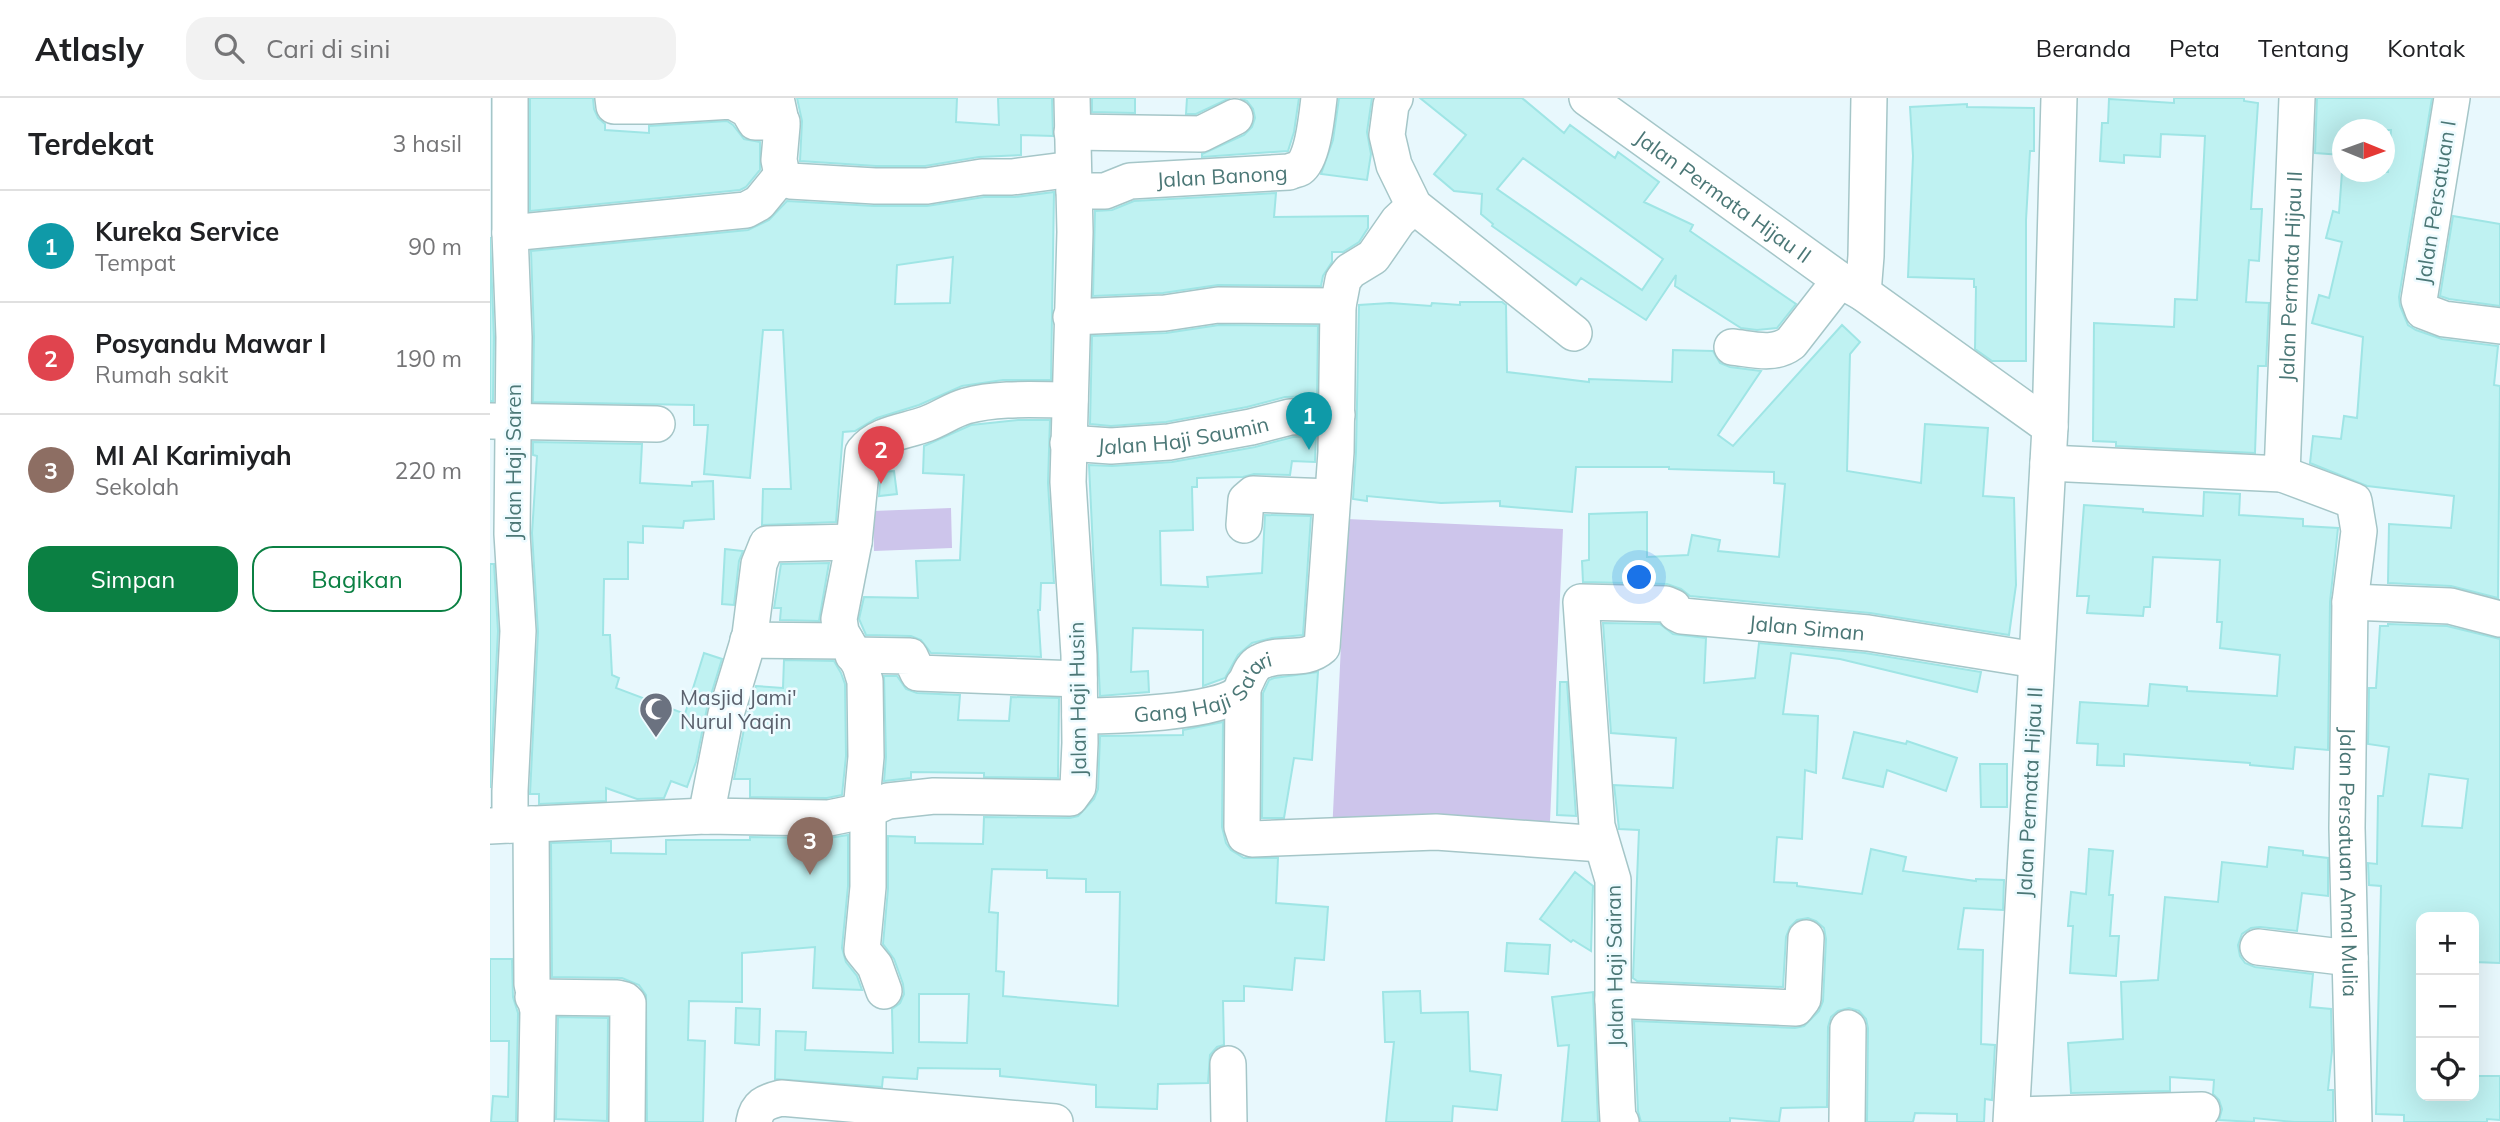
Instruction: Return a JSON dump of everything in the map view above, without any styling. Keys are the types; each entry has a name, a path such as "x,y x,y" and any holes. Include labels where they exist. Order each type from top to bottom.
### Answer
{"street":[{"name":"Jalan Haji Saren","path":"510,98 510,233 514,337 501,421 512,534 504,630 510,825 533,997 538,1011 536,1122"},
{"path":"613,98 614,106 732,101 748,110 755,122 769,124 779,110"},
{"name":"Jalan Haji Husin","path":"510,825 706,816 838,816 865,811 888,802 934,796 1070,798 1078,787 1080,716 1068,482 1074,180 1072,98"},
{"name":"Jalan Banong","path":"782,175 790,181 874,186 927,186 982,177 1074,180 1105,191 1130,181 1289,172 1301,167 1305,161 1314,131 1319,98"},
{"path":"1395,98 1391,105 1387,135 1394,165 1414,206 1574,333"},
{"path":"1732,347 1780,351 1851,287 1866,256 1869,98"},
{"name":"Jalan Permata Hijau II","path":"2012,1119 2050,427 2059,98"},
{"name":"Jalan Permata Hijau II","path":"2282,474 2297,98"},
{"name":"Jalan Persatuan I","path":"2452,98 2419,300 2423,311 2435,317 2500,326"},
{"name":"Jalan Permata Hijau II","path":"1596,100 1851,287 2050,427"},
{"path":"510,233 746,210 759,203 782,175 779,160 779,110"},
{"path":"1072,132 1202,134 1235,117"},
{"path":"1244,525 1246,500 1253,494 1331,501 1337,415 1338,306 1343,280 1350,271 1374,257 1398,221 1414,206"},
{"path":"1071,317 1165,313 1218,305 1338,306"},
{"path":"884,990 875,966 862,950 867,887 867,718 864,674 841,632 839,619 854,542 863,453 869,444 927,424 964,407 987,401 1070,400"},
{"name":"Jalan Haji Saumin","path":"1068,443 1111,446 1169,442 1290,417 1337,415"},
{"path":"501,421 657,424"},
{"path":"2048,463 2282,474"},
{"name":"Jalan Persatuan Amal Mulia","path":"2282,474 2354,501 2359,531 2350,602 2347,828 2354,1122"},
{"name":"Gang Haji Sa'ari","path":"1080,716 1109,716 1204,706 1239,693 1250,672 1260,662 1283,656 1313,655 1322,647 1331,501"},
{"path":"706,816 726,714 748,640 759,564 766,544 854,542"},
{"name":"Jalan Siman","path":"1581,602 1666,604 1682,616 1868,633 2036,660"},
{"name":"Jalan Haji Sairan","path":"1581,602 1597,826 1613,880 1613,1000 1618,1120 1621,1122"},
{"path":"2350,602 2450,606 2500,620"},
{"path":"748,640 910,656 918,673 1079,680"},
{"path":"1243,685 1242,827 1245,836 1252,839 1436,832 1601,844"},
{"path":"1613,1000 1796,1008 1803,999 1806,938"},
{"path":"2258,947 2350,958"},
{"path":"533,997 617,998 628,1003 627,1122"},
{"path":"1847,1122 1848,1028"},
{"path":"1228,1064 1228,1122"},
{"path":"754,1122 756,1111 765,1102 781,1098 934,1116 1055,1122"},
{"path":"2012,1119 2202,1110"}],"shaded area":[{"path":"951,508 952,548 874,551 873,511"},
{"path":"1347,519 1563,529 1549,844 1332,834"}],"building":[{"path":"530,98 593,98 594,109 605,124 605,130 649,133 649,126 727,121 744,139 760,142 760,170 746,187 740,190 530,211"},
{"path":"797,98 957,98 956,122 999,125 998,98 1052,98 1053,136 1021,135 1021,155 979,157 925,166 800,161 802,121"},
{"path":"1092,98 1135,98 1135,113 1092,112"},
{"path":"1187,98 1230,98 1196,114 1186,114"},
{"path":"1240,98 1299,98 1288,151 1202,157 1202,154 1244,135 1252,127 1255,118 1253,109 1247,101"},
{"path":"1339,98 1372,98 1367,132 1371,154 1367,180 1321,174 1333,140"},
{"path":"1420,98 1522,98 1564,133 1570,125 1615,158 1618,152 1659,182 1644,202 1693,225 1690,231 1796,304 1777,328 1757,330 1741,328 1675,286 1676,275 1646,320 1581,278 1576,285 1492,226 1481,214 1482,194 1454,191 1434,174 1466,135","holes":["1523,158 1663,259 1642,290 1497,189"]},
{"path":"2174,98 2244,98 2244,101 2258,103 2251,209 2262,209 2259,261 2249,260 2246,302 2269,303 2266,366 2258,366 2255,453 2116,446 2116,442 2093,441 2094,323 2174,327 2175,299 2197,300 2205,136 2161,134 2160,157 2124,155 2124,163 2100,161 2102,123 2108,123 2109,99 2174,103"},
{"path":"2317,98 2432,98 2399,297 2400,306 2408,325 2416,330 2442,339 2498,346 2494,385 2500,386 2498,598 2451,586 2388,583 2389,524 2451,528 2454,496 2367,486 2310,463 2313,436 2341,439 2344,416 2357,418 2363,337 2312,323 2319,295 2329,298 2342,242 2326,238 2333,211 2339,213 2341,182 2395,182 2395,119 2332,119 2332,154 2315,153"},
{"path":"1967,104 1967,107 2034,108 2034,151 2030,151 2026,220 2026,361 1992,361 1975,349 1974,279 1908,277 1913,156 1910,107"},
{"path":"1054,192 1051,380 1003,380 962,386 919,405 877,418 855,431 843,432 836,522 762,525 763,489 791,489 783,330 763,330 750,478 704,474 708,425 694,425 694,405 533,402 531,251 748,230 769,220 787,201 927,206 984,197 1015,197","holes":["953,257 950,303 895,304 897,265"]},
{"path":"1276,193 1274,217 1368,216 1368,228 1359,242 1343,252 1332,252 1332,262 1323,276 1321,286 1218,285 1163,293 1093,296 1095,211 1112,210 1134,201"},
{"path":"2453,216 2500,224 2500,306 2440,296"},
{"path":"490,237 494,337 493,401 490,401"},
{"path":"1460,302 1502,302 1506,305 1507,372 1589,382 1589,379 1672,382 1673,350 1713,351 1720,363 1761,371 1718,435 1733,446 1842,325 1860,342 1850,354 1847,471 1921,483 1925,424 1988,428 1983,496 2014,498 2016,585 2009,635 1870,613 1690,596 1667,584 1583,582 1582,561 1589,560 1589,514 1647,512 1647,557 1688,555 1692,535 1720,540 1718,551 1779,557 1785,484 1774,483 1774,472 1669,467 1576,467 1572,512 1500,506 1500,501 1441,503 1367,496 1367,501 1353,499 1359,305 1390,303 1431,306 1432,303 1460,305"},
{"path":"1219,325 1318,326 1317,396 1285,397 1166,422 1111,426 1090,424 1092,336 1166,333"},
{"path":"1050,420 1048,483 1054,583 1041,583 1038,610 1041,657 931,653 921,640 911,636 866,635 859,619 864,597 918,598 916,561 960,560 964,475 923,473 924,446 971,425"},
{"path":"1316,436 1315,462 1292,461 1290,475 1254,474 1243,477 1197,478 1197,487 1192,487 1193,530 1160,531 1161,585 1208,587 1207,577 1262,573 1265,515 1311,516 1303,635 1252,643 1238,655 1225,678 1203,686 1203,630 1133,628 1131,672 1148,671 1149,692 1100,696 1089,465 1172,462 1255,447 1293,437"},
{"path":"533,442 642,444 640,483 692,486 692,482 713,481 714,519 684,521 683,528 643,526 643,543 628,542 628,579 604,579 603,635 610,635 612,675 619,678 616,688 685,714 704,653 722,659 687,787 671,781 664,798 637,799 606,788 606,801 539,804 539,794 530,794 538,632 532,533 537,456 533,455"},
{"path":"894,471 897,494 879,496 881,472"},
{"path":"2204,492 2240,494 2239,515 2303,519 2303,526 2338,528 2330,602 2328,750 2295,747 2293,769 2250,763 2124,754 2124,766 2097,765 2098,744 2077,743 2080,702 2148,706 2150,684 2187,687 2187,691 2277,696 2280,655 2220,648 2222,622 2217,622 2220,560 2153,557 2150,607 2144,607 2143,616 2087,613 2089,596 2077,596 2084,505 2203,516"},
{"path":"725,549 743,551 739,561 734,605 722,604"},
{"path":"829,563 819,621 780,620 781,608 774,608 781,564"},
{"path":"490,564 494,564 498,631 490,788"},
{"path":"1603,623 1660,624 1673,634 1706,638 1704,683 1755,678 1759,643 1865,653 1981,672 1977,692 1840,659 1791,653 1783,714 1818,716 1816,773 1805,770 1802,839 1777,837 1774,882 1797,883 1797,886 1862,894 1871,849 1906,857 1903,871 1976,881 2004,880 2003,910 1964,908 1958,949 1983,950 1981,1044 1995,1045 1992,1100 1985,1099 1984,1122 1957,1122 1957,1114 1915,1113 1913,1122 1867,1122 1868,1028 1866,1019 1859,1011 1849,1008 1838,1011 1831,1017 1828,1027 1827,1107 1781,1108 1779,1122 1730,1118 1730,1122 1641,1122 1638,1111 1634,1021 1795,1028 1804,1026 1819,1011 1823,1001 1826,939 1824,928 1808,918 1797,920 1790,927 1786,937 1783,987 1637,981 1633,978 1639,830 1619,829 1614,785 1673,788 1676,738 1611,733"},
{"path":"2380,626 2447,626 2500,639 2500,963 2479,962 2479,912 2416,912 2416,1101 2479,1101 2479,1076 2500,1076 2500,1120 2404,1122 2404,1115 2376,1114 2381,886 2369,885 2368,863 2377,864 2378,796 2383,796 2389,747 2368,744 2369,688 2376,688","holes":["2429,774 2468,779 2462,828 2422,826"]},
{"path":"784,660 834,661 841,673 845,684 846,756 842,795 827,798 750,797 750,779 734,779 746,719 756,686 783,688"},
{"path":"1318,672 1312,760 1294,758 1284,818 1262,818 1263,693 1269,680 1274,678"},
{"path":"884,676 897,676 906,689 917,693 960,695 958,720 1009,721 1011,697 1059,698 1058,778 911,772 911,778 884,781"},
{"path":"1560,682 1567,682 1576,816 1557,815"},
{"path":"1223,722 1222,827 1226,843 1231,850 1244,858 1278,858 1276,903 1328,907 1324,960 1295,958 1292,990 1244,986 1244,1001 1223,1001 1224,1045 1217,1047 1210,1055 1208,1083 1158,1084 1157,1109 1096,1107 1096,1085 1000,1076 1000,1069 918,1068 917,1079 883,1077 882,1087 775,1079 776,1031 806,1032 805,1050 893,1053 892,1009 900,1003 904,994 894,959 883,944 888,889 888,836 915,837 915,843 983,844 984,817 1078,816 1094,799 1098,789 1100,736 1183,735 1183,730","holes":["992,869 1047,870 1047,878 1086,879 1086,892 1120,892 1118,1006 1003,996 1004,972 996,971 998,913 989,912","919,994 969,994 967,1043 919,1042"]},
{"path":"1854,732 1906,744 1907,741 1957,758 1946,791 1887,770 1883,787 1843,778"},
{"path":"1980,764 2007,764 2007,807 1981,807"},
{"path":"848,835 848,886 842,948 846,962 857,976 862,990 813,988 815,947 742,953 742,1002 689,1001 688,1040 705,1041 703,1122 647,1122 646,995 639,985 622,978 552,977 551,843 611,841 611,853 666,854 666,840 829,838"},
{"path":"2269,847 2303,851 2303,855 2328,858 2328,896 2302,893 2297,931 2251,928 2242,934 2238,945 2240,956 2245,963 2255,967 2313,974 2310,1007 2331,1009 2332,1051 2328,1090 2333,1090 2333,1122 2254,1118 2254,1122 2219,1120 2222,1109 2213,1094 2214,1080 2170,1077 2170,1091 2071,1093 2068,1043 2123,1039 2121,982 2158,980 2165,897 2218,902 2222,862 2267,867"},
{"path":"2089,849 2113,851 2109,895 2113,895 2110,936 2119,936 2116,976 2070,973 2073,926 2068,926 2071,892 2086,894"},
{"path":"1575,872 1593,886 1591,951 1573,940 1571,942 1540,919"},
{"path":"1507,943 1550,945 1548,974 1505,971"},
{"path":"490,959 512,959 513,997 518,1013 516,1122 491,1122 493,1096 508,1097 509,1041 490,1041"},
{"path":"1420,991 1421,1013 1468,1012 1470,1071 1501,1075 1497,1110 1453,1106 1452,1122 1386,1122 1394,1042 1385,1042 1383,992"},
{"path":"1593,992 1598,1122 1562,1122 1569,1045 1558,1046 1552,997"},
{"path":"736,1008 760,1009 759,1045 735,1043"},
{"path":"558,1017 608,1018 607,1121 556,1119"}],"place":[{"name":"Kureka Service","path":"1309,450"},
{"name":"Posyandu Mawar I","path":"881,484"},
{"name":"Masjid Jami' Nurul Yaqin","path":"656,739"},
{"name":"MI Al Karimiyah","path":"810,875"}]}
